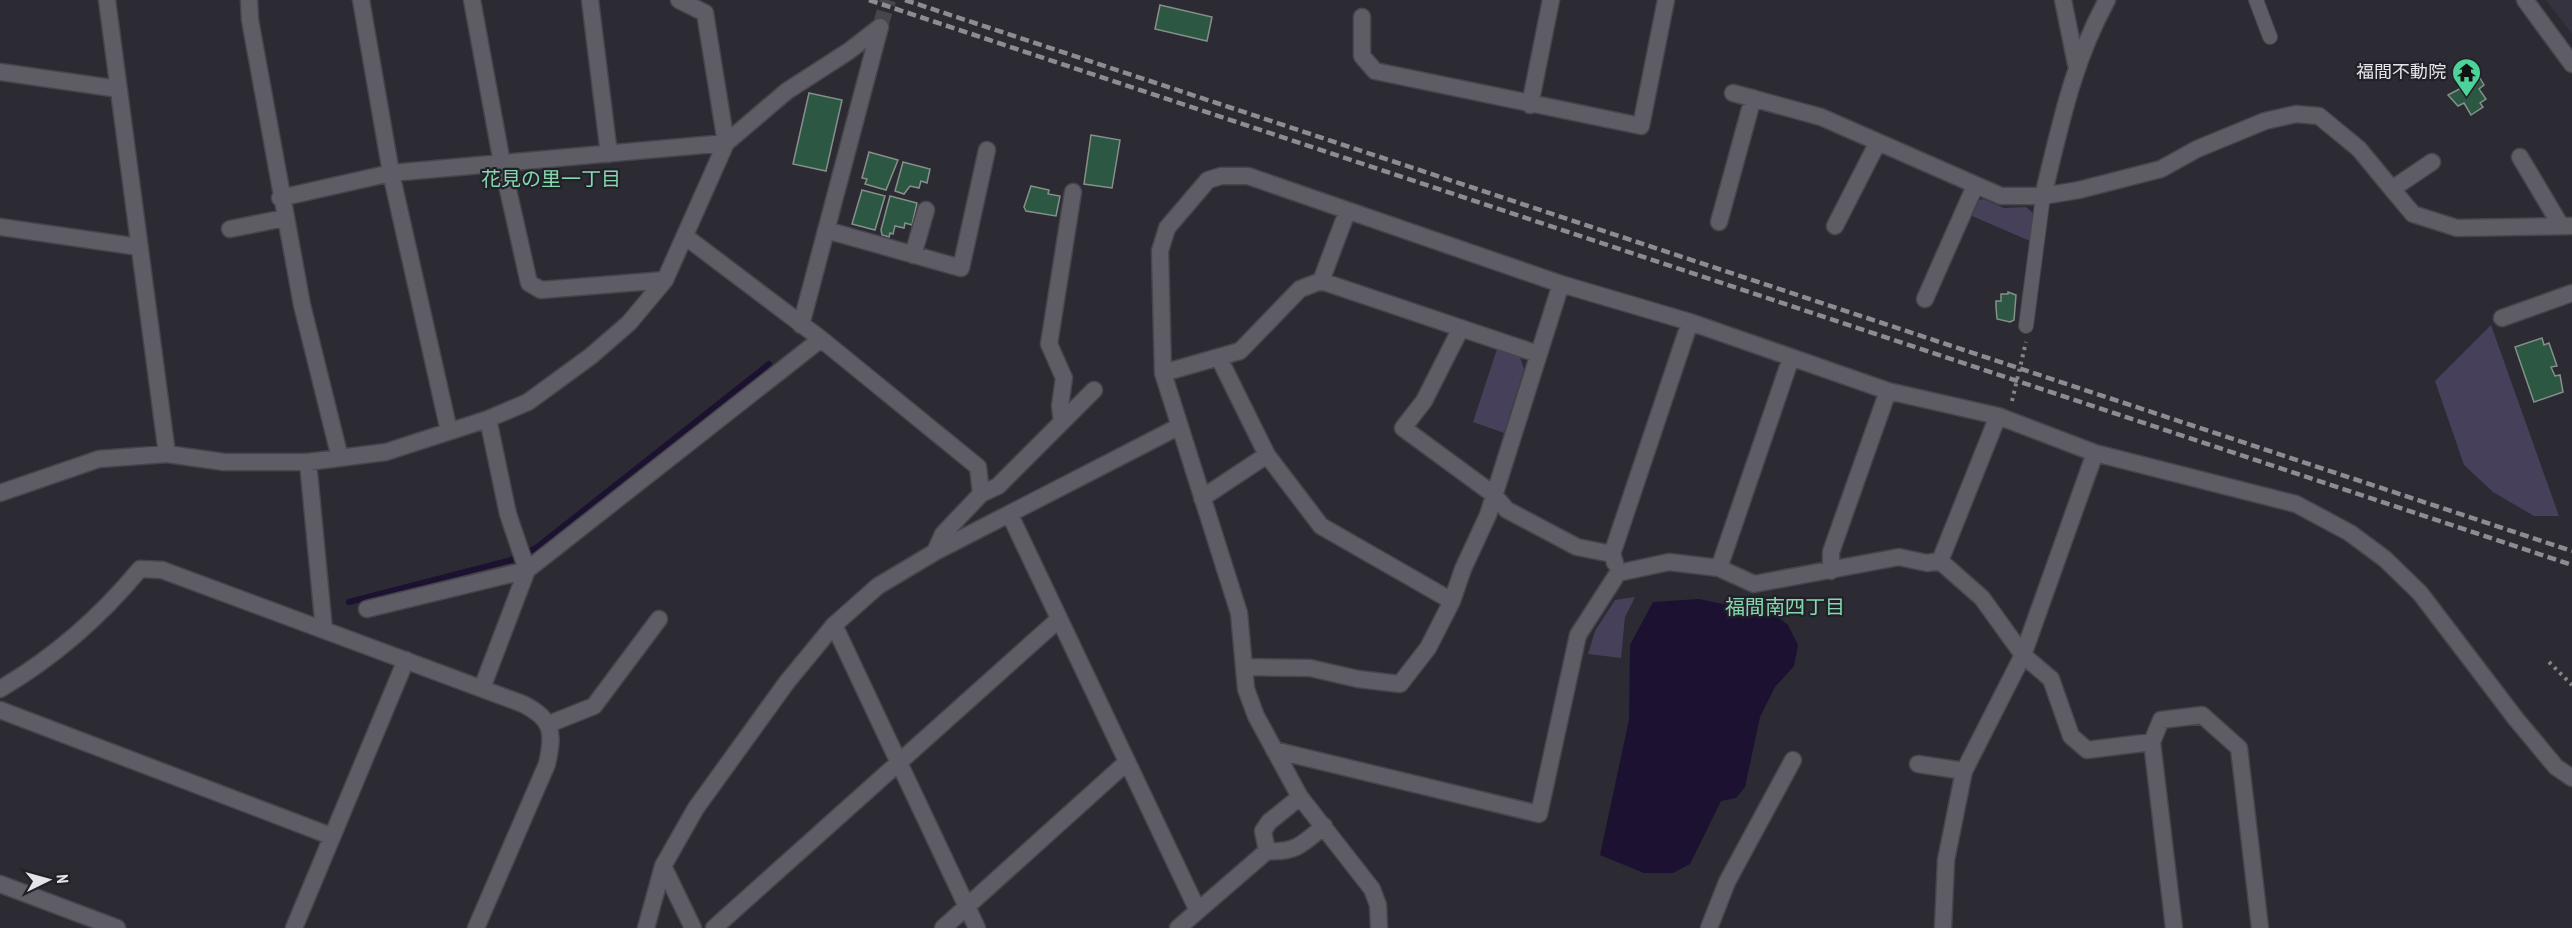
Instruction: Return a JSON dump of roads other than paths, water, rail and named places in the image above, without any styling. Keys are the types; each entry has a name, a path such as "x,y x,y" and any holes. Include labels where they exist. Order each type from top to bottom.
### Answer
{"street":[{"path":"107,0 167,454"},
{"path":"249,0 250,20 280,198 302,304 340,458"},
{"path":"361,0 392,173 449,431"},
{"path":"472,0 502,163 529,283 541,290 665,280"},
{"path":"590,0 609,154"},
{"path":"679,0 705,13 726,143"},
{"path":"1530,105 1551,0"},
{"path":"1362,17 1362,56 1375,71 1530,105 1641,126 1666,0"},
{"path":"2063,0 2076,65"},
{"path":"2043,196 2076,65 2088,35 2107,0"},
{"path":"2525,0 2572,64"},
{"path":"1,488 99,459 167,454 224,462 308,462 386,452 488,419 528,402 591,356 629,323 665,280 726,143 787,91 849,51 880,27 801,325"},
{"path":"0,72 119,89"},
{"path":"1733,93 1821,117 2001,196 2043,196 2079,190 2160,169 2207,145 2265,121 2296,114 2319,116 2359,149 2413,214 2457,228 2566,226"},
{"path":"1719,222 1753,98"},
{"path":"1835,226 1878,142"},
{"path":"280,198 392,173 726,143"},
{"path":"826,230 961,268 987,150"},
{"path":"2520,157 2566,226"},
{"path":"2392,189 2432,162"},
{"path":"1379,928 1378,905 1372,889 1300,797 1256,716 1246,689 1239,613 1162,373 1160,251 1167,228 1208,180 1221,176 1248,176 1561,284 1690,322 1888,391 1998,416 2095,453 2296,504 2350,534 2385,559 2420,593 2516,719 2556,767 2572,778"},
{"path":"1925,299 1975,186"},
{"path":"1062,422 1060,406 1064,378 1049,344 1073,192"},
{"path":"914,255 926,210"},
{"path":"1321,281 1347,212"},
{"path":"230,229 285,218"},
{"path":"0,227 139,247"},
{"path":"686,237 821,339 978,466 981,494"},
{"path":"1162,373 1240,351 1300,289 1321,281 1538,354"},
{"path":"1244,667 1310,668 1358,679 1400,684 1428,648 1452,601 1463,569 1488,515 1561,284"},
{"path":"2502,318 2572,293"},
{"path":"1618,573 1612,554 1690,322"},
{"path":"1461,328 1424,401 1403,428 1493,494 1507,510 1577,547 1612,554"},
{"path":"367,609 527,570 821,339"},
{"path":"1219,358 1267,455 1321,526 1452,601"},
{"path":"1719,568 1791,358"},
{"path":"934,552 943,534 981,494 998,486 1094,390"},
{"path":"1831,572 1831,552 1888,391"},
{"path":"1940,561 1998,416"},
{"path":"482,688 527,570 508,514 488,419"},
{"path":"646,928 663,867 696,808 787,682 834,625 878,586 934,552 1180,426"},
{"path":"1943,928 1946,860 1964,771 2023,655 2095,453"},
{"path":"1202,498 1267,455"},
{"path":"308,462 324,630"},
{"path":"1010,515 1198,910"},
{"path":"1274,750 1539,814 1578,635 1618,573 1669,562 1719,568 1754,584 1831,572 1899,557 1927,563 1940,561"},
{"path":"1940,561 1982,598 2023,655 2051,679 2071,736 2087,750 2152,742"},
{"path":"0,689 27,673 112,604 140,569 162,570 482,688 540,712 549,724 552,742 547,764 476,928"},
{"path":"549,724 594,706 658,619"},
{"path":"714,928 1059,619"},
{"path":"834,625 977,928"},
{"path":"294,928 406,660"},
{"path":"0,710 331,836"},
{"path":"2174,928 2152,742 2161,720 2202,715 2239,748 2260,928"},
{"path":"1709,928 1727,882 1793,760"},
{"path":"943,928 1127,762"},
{"path":"1918,764 1964,771"},
{"path":"1267,851 1263,831 1269,822 1300,797"},
{"path":"1178,928 1267,851 1285,852 1295,848 1324,826"},
{"path":"663,867 693,928"},
{"path":"0,884 115,928"}],"lane":[{"path":"2256,0 2270,37"},
{"path":"2026,326 2043,196"}],"waterway":[{"path":"349,602 511,560 536,548 769,364"}],"tunnel":[{"path":"880,27 888,0"}],"railway":[{"path":"869,0 2572,565"},
{"path":"905,0 2572,551"}],"place":[{"name":"福間不動院","path":"2467,98"}],"district":[{"name":"花見の里一丁目","path":"551,179"},
{"name":"福間南四丁目","path":"1785,607"}]}
